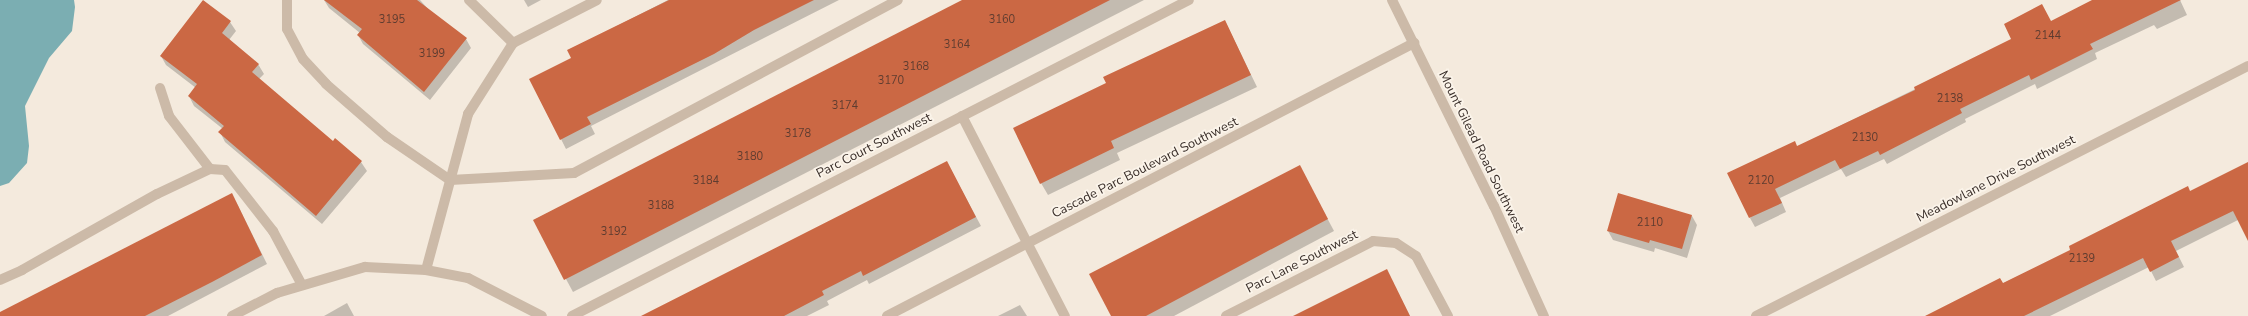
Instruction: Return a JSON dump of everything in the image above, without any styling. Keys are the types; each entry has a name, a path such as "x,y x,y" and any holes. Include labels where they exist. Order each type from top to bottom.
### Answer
{"street":[{"path":"287,0 287,29 303,59 326,84 387,137 450,180 574,173 898,0"},
{"path":"469,0 513,43"},
{"path":"426,270 468,114 513,43 597,0"},
{"name":"Parc Court Southwest","path":"572,316 1189,0"},
{"name":"Mount Gilead Road Southwest","path":"1392,0 1494,206 1544,316"},
{"name":"Cascade Parc Boulevard Southwest","path":"887,316 1414,43"},
{"name":"Meadowlane Drive Southwest","path":"1756,316 2248,66"},
{"path":"160,88 169,116 210,169"},
{"path":"962,116 1026,244 1065,316"},
{"path":"0,280 22,270 157,194 210,169 225,170 273,231 302,285"},
{"name":"Parc Lane Southwest","path":"1226,316 1373,241 1396,243 1416,256 1448,316"},
{"path":"233,316 276,293 365,267 426,270 468,278 542,316"}],"water":[{"path":"0,0 74,0 75,7 72,31 49,58 25,106 29,146 27,163 9,183 0,186"}],"building":[{"path":"203,0 231,21 222,33 259,64 252,72 333,141 335,138 362,161 316,216 218,132 224,126 188,96 197,84 160,56"},
{"path":"324,0 417,0 467,38 424,92 357,35 362,29"},
{"path":"669,0 814,0 754,30 714,54 587,117 591,124 560,140 529,79 571,58 567,50"},
{"path":"962,0 1110,0 564,280 533,220"},
{"path":"2092,0 2181,0 2090,44 2093,49 2031,80 2029,75 1960,109 1962,113 1880,155 1878,151 1840,169 1835,160 1775,189 1782,203 1749,218 1727,173 1795,141 1797,146 1915,90 1914,87 2011,39 2004,24 2042,4 2051,21"},
{"path":"1225,20 1251,75 1111,141 1114,148 1040,184 1013,128 1106,83 1103,77"},
{"path":"947,161 976,217 863,276 861,271 822,291 824,295 784,316 641,316"},
{"path":"2248,162 2248,241 2233,211 2171,241 2179,257 2150,272 2143,258 2024,316 1925,316 2000,278 2003,283 2070,250 2069,246 2188,186 2190,191"},
{"path":"1300,165 1328,219 1146,316 1111,316 1089,274"},
{"path":"232,193 262,255 212,282 145,316 0,316 0,312"},
{"path":"1618,193 1692,215 1682,249 1650,240 1649,243 1607,231"},
{"path":"1387,269 1410,316 1293,316"}]}
